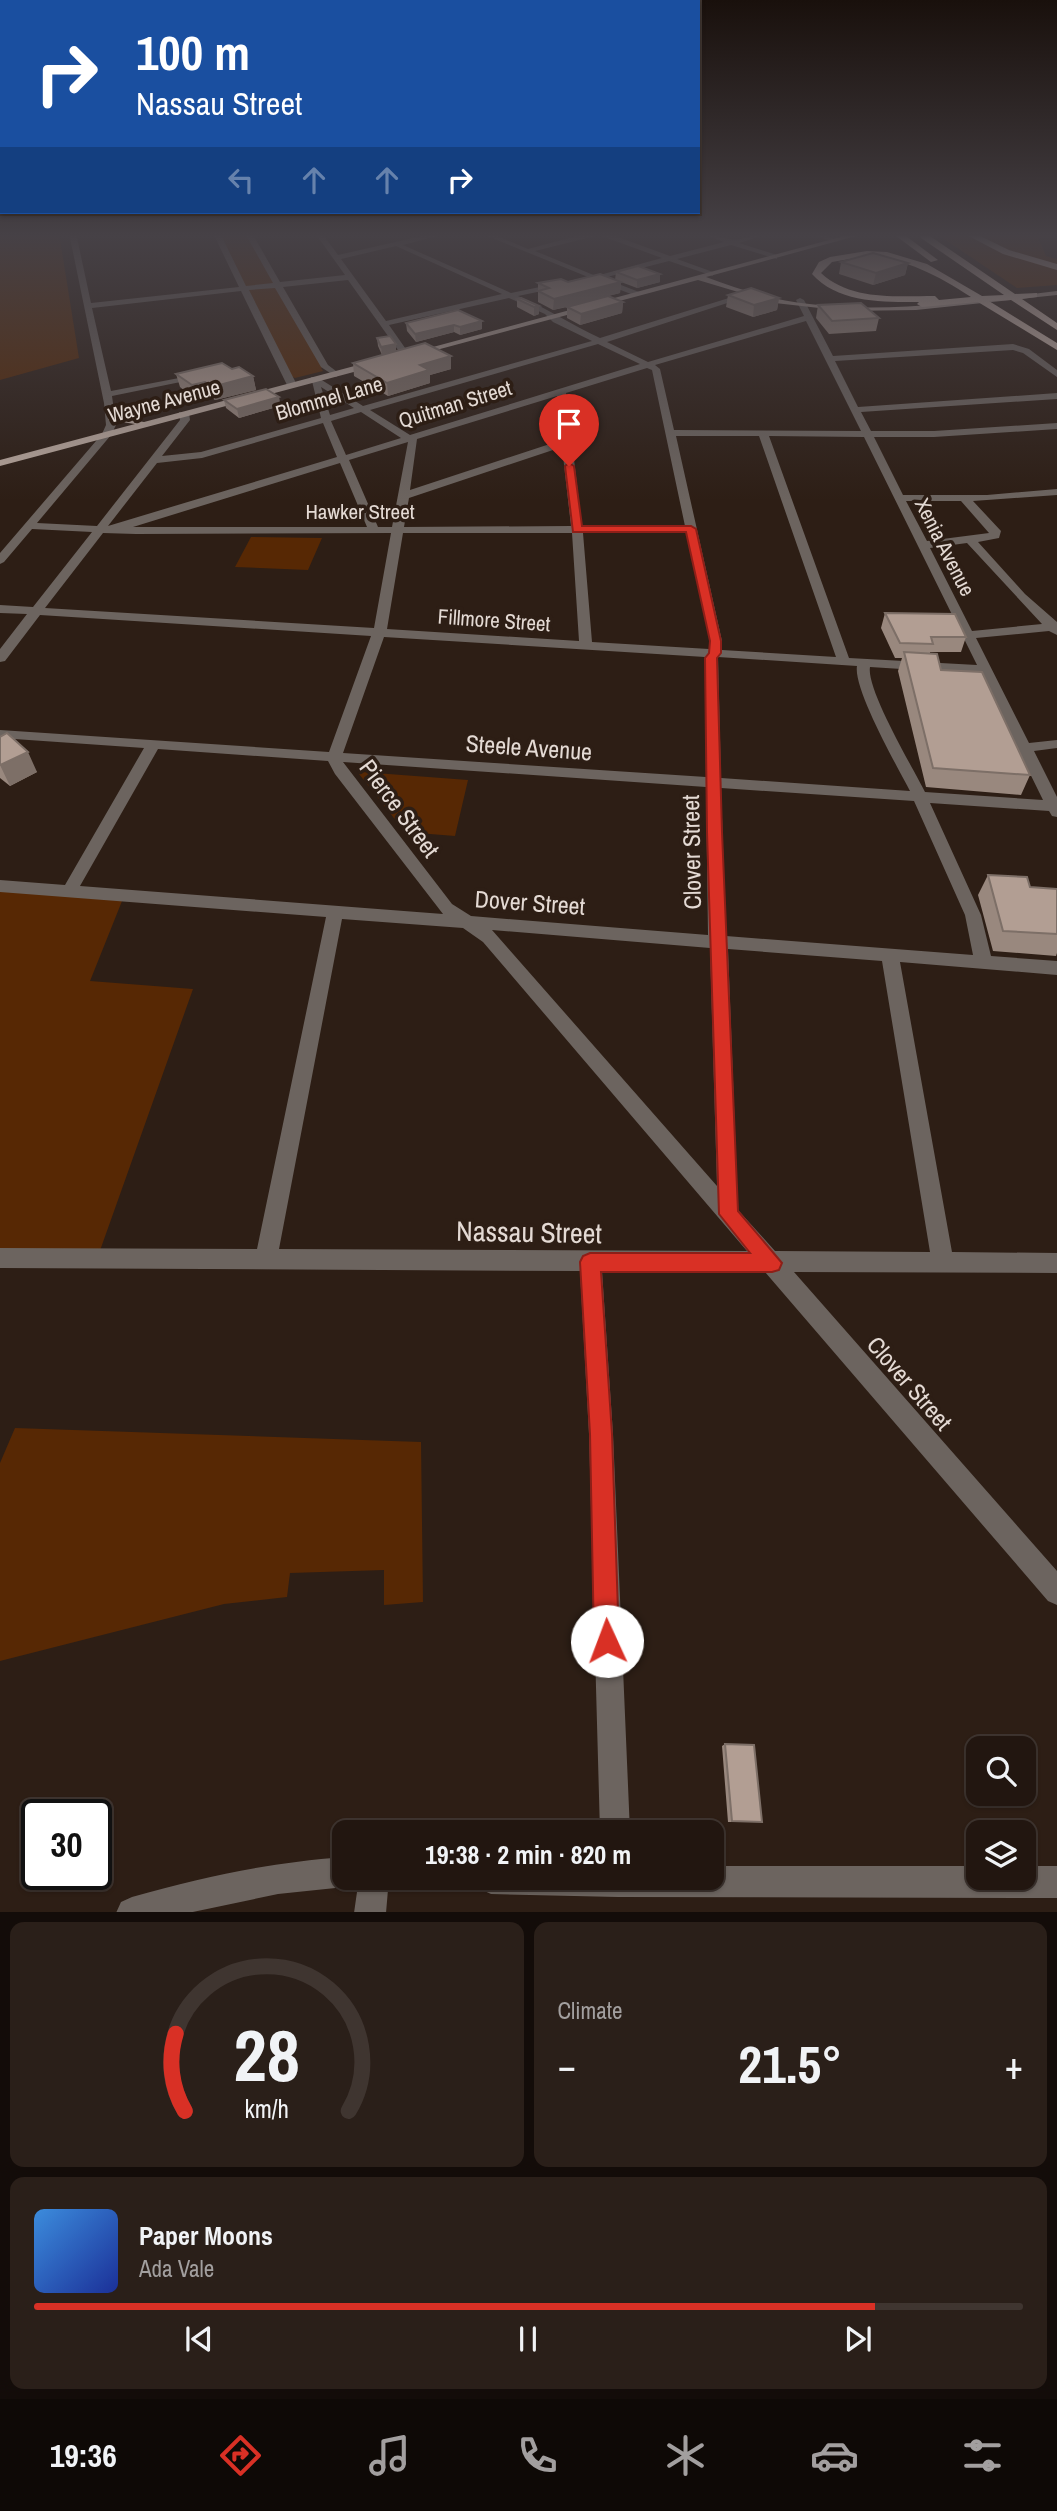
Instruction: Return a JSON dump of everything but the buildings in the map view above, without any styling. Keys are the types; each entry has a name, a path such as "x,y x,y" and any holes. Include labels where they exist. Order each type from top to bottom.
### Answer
{"highway":[{"path":"1020,322 1057,346"}],"main road":[{"path":"394,358 530,322"},
{"name":"Wayne Avenue","path":"2,460 383,361"},
{"path":"111,418 157,421"}],"street":[{"path":"0,560 106,435 111,418 90,322"},
{"path":"260,322 292,385"},
{"path":"299,322 325,367 336,374"},
{"path":"392,322 384,324 406,355"},
{"path":"565,322 650,364"},
{"name":"Blommel Lane","path":"154,460 202,455 658,322"},
{"name":"Quitman Street","path":"113,530 785,322"},
{"name":"Quitman Street","path":"805,322 810,323"},
{"name":"Xenia Avenue","path":"810,323 1056,809"},
{"path":"828,359 1013,347 1026,351 1057,374"},
{"name":"Clover Street","path":"650,364 656,369 716,641 715,653 711,658 713,783 729,1214 1057,1592"},
{"path":"107,394 209,375"},
{"path":"314,379 411,438"},
{"path":"314,379 326,420 374,530"},
{"path":"561,392 577,529 586,645"},
{"path":"854,410 1057,396"},
{"path":"0,658 185,420 186,415 182,414"},
{"path":"670,433 942,434 1057,426"},
{"path":"763,433 844,661"},
{"name":"Pierce Street","path":"411,438 413,442 388,600 379,633 334,757 340,771 446,908 489,937 597,1065 729,1214"},
{"path":"405,495 567,442"},
{"path":"899,498 964,498 1057,492"},
{"path":"923,545 993,538 996,533 964,498"},
{"name":"Hawker Street","path":"29,526 99,530 691,529"},
{"path":"971,541 1021,597 1056,628"},
{"name":"Fillmore Street","path":"0,609 986,670"},
{"path":"968,635 1056,628"},
{"path":"864,662 862,674 869,694 920,797 973,915 983,962"},
{"name":"Steele Avenue","path":"0,734 920,797 1056,809"},
{"path":"69,892 154,744"},
{"path":"1024,748 1057,744"},
{"name":"Dover Street","path":"0,886 1057,968"},
{"path":"266,1260 335,913"},
{"path":"890,956 943,1263"},
{"name":"Nassau Street","path":"0,1258 1057,1263"},
{"path":"590,1262 601,1434 615,1820"},
{"path":"136,1912 217,1889 332,1873"},
{"path":"724,1880 1057,1882"},
{"path":"370,1912 373,1890"}],"shaded area":[{"path":"0,322 73,322 79,358 0,380"},
{"path":"261,322 299,322 325,367 321,368 323,371 295,378 288,375"},
{"path":"251,537 322,538 308,570 235,567"},
{"path":"362,772 468,780 455,836 405,832 359,774"},
{"path":"0,886 124,896 90,981 193,989 97,1259 0,1258"},
{"path":"15,1428 421,1442 423,1602 384,1605 384,1570 290,1573 287,1597 224,1604 0,1661 0,1463"}],"route":[{"path":"569,466 577,529 691,529 716,641 715,653 711,658 717,939 729,1214 772,1263 590,1262 601,1434 607,1641"}]}
